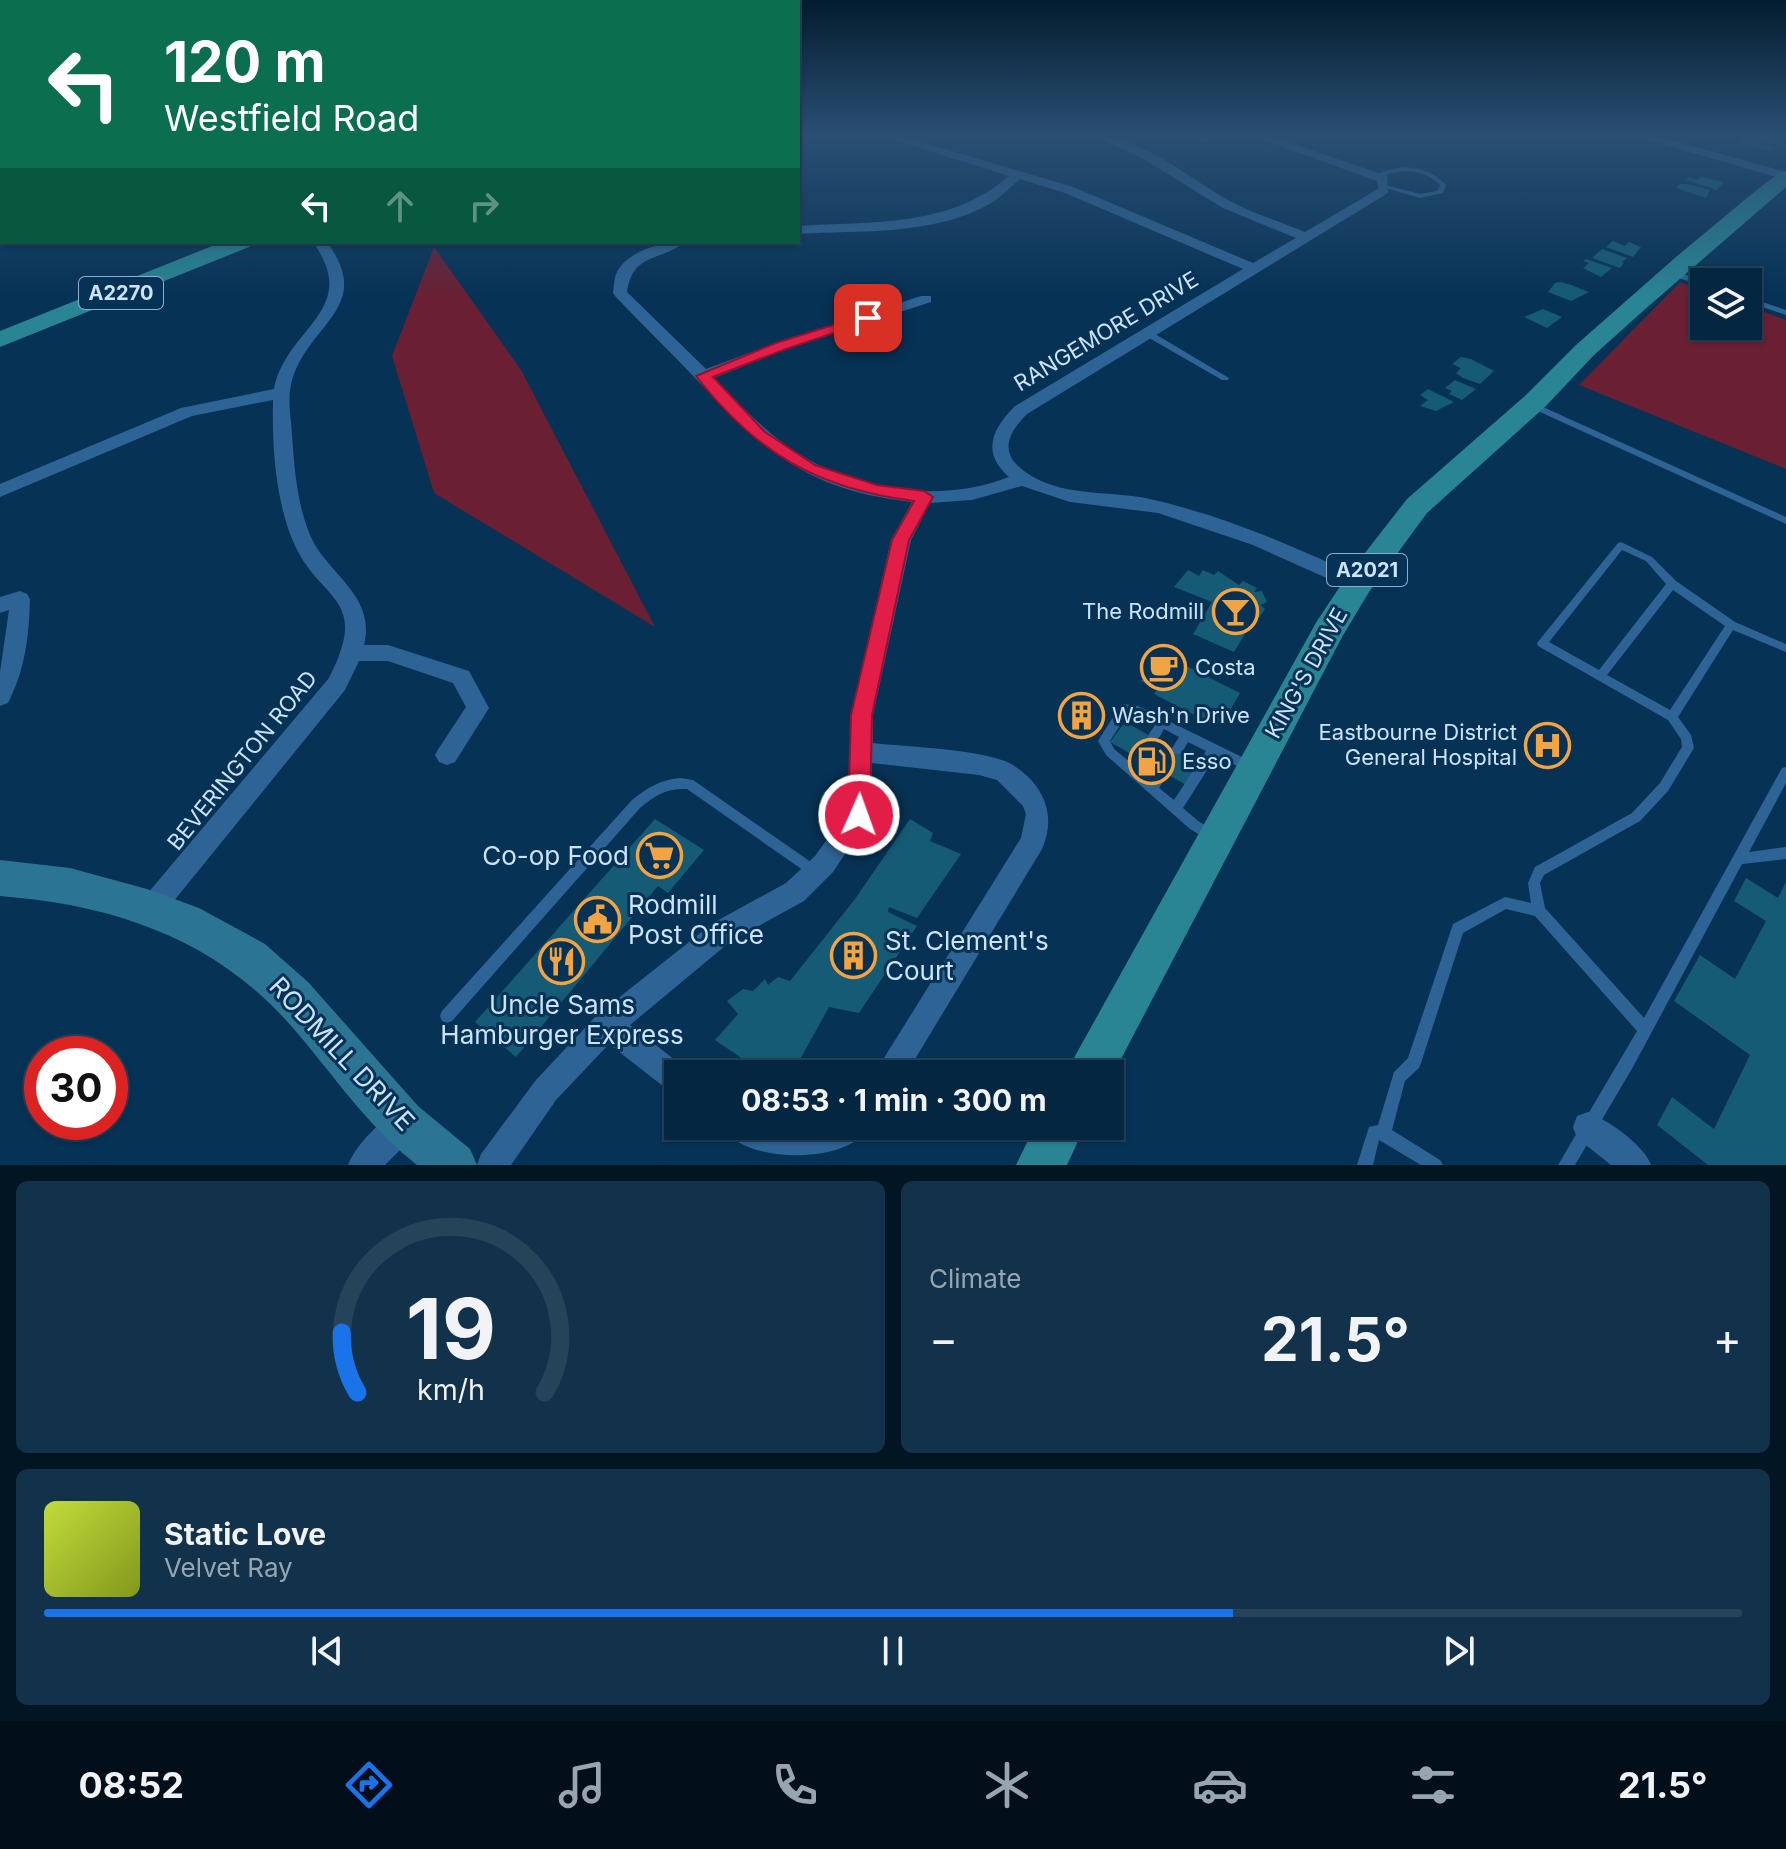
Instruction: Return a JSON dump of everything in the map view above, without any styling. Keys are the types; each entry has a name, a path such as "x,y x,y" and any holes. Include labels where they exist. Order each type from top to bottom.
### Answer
{"main road":[{"name":"KING'S DRIVE","path":"1096,1060 1329,630 1358,584 1417,506 1518,414 1532,405 1555,378 1728,221 1770,189"},
{"name":"A2270","path":"0,340 236,244"},
{"path":"1041,1165 1054,1140"}],"street":[{"path":"800,230 918,221 956,213 986,201 1000,189"},
{"path":"1067,189 1255,269"},
{"path":"1202,189 1228,205 1306,237"},
{"name":"RANGEMORE DRIVE","path":"1022,479 1002,457 999,446 1002,428 1021,410 1306,237 1370,189"},
{"name":"BEVERINGTON ROAD","path":"151,909 337,684 353,653 356,628 353,610 346,595 323,575 304,543 290,502 281,393 287,371 334,303 337,281 335,264 321,244"},
{"path":"673,244 639,258 623,274 620,293 760,435 809,468 875,491 924,497 971,496 1000,490 1022,479 1054,492 1155,506 1269,543 1358,584"},
{"path":"703,376 781,346 926,299"},
{"path":"0,491 187,412 281,393"},
{"path":"492,1165 546,1090 607,1025 699,948 795,892 815,872 859,815 862,715 901,540 924,497"},
{"path":"0,605 20,599 18,638 6,686 0,697"},
{"path":"353,653 388,653 461,677 478,708 447,755"},
{"path":"861,752 979,765 1004,772 1032,799 1038,814 1033,841 898,1060"},
{"name":"RODMILL DRIVE","path":"0,878 45,882 151,909 220,936 275,978 404,1124 454,1165"},
{"path":"607,1025 664,1069"},
{"path":"363,1165 404,1124"},
{"path":"1588,1127 1636,1165"},
{"path":"753,1140 767,1151 790,1162 815,1159 835,1150 844,1140"}],"lane":[{"name":"RANGEMORE DRIVE","path":"1403,189 1420,196 1440,193 1441,189"},
{"path":"1672,273 1690,279"},
{"path":"1762,303 1785,310"},
{"path":"1147,333 1225,378"},
{"path":"1532,405 1786,521"},
{"path":"1646,1030 1539,911 1534,883 1539,871 1636,817 1664,787 1688,748 1687,738 1672,717 1542,643 1621,545 1649,559 1672,584 1731,625 1786,648"},
{"path":"1600,676 1672,584"},
{"path":"1672,717 1731,625"},
{"path":"1216,839 1131,771 1110,752 1104,741 1124,709 1134,709 1253,769"},
{"path":"1153,737 1162,723"},
{"path":"1177,750 1186,735"},
{"path":"1175,809 1214,749"},
{"path":"1131,771 1139,758"},
{"path":"1152,789 1163,772"},
{"path":"1566,1165 1646,1030 1786,772"},
{"path":"447,1016 636,804 658,786 672,782 689,784 815,872"},
{"path":"1739,859 1786,853"},
{"path":"1383,1133 1399,1077 1414,1063 1458,929 1505,903 1539,911"},
{"path":"1365,1165 1374,1132 1383,1133 1435,1165"}],"shaded area":[{"path":"434,247 521,370 655,627 434,493 392,356"},
{"path":"1680,282 1690,286 1690,340 1762,340 1762,311 1786,320 1786,469 1579,385"}],"building":[{"path":"1680,189 1710,190 1706,198"},
{"path":"1613,241 1641,247 1633,257 1606,247"},
{"path":"1602,249 1627,258 1620,268 1592,258"},
{"path":"1586,259 1612,268 1601,277 1583,268 1589,263 1583,261"},
{"path":"1561,282 1589,292 1571,301 1548,292 1555,283"},
{"path":"1543,309 1562,317 1547,328 1524,317"},
{"path":"1461,357 1494,371 1480,384 1463,378 1456,373 1461,368 1452,364"},
{"path":"1455,380 1476,389 1462,400 1449,394 1452,391 1445,388"},
{"path":"1428,389 1454,402 1436,411 1420,406 1428,400 1420,395"},
{"name":"The Rodmill","path":"1188,570 1199,576 1203,570 1214,575 1218,571 1239,585 1243,581 1257,588 1254,592 1262,591 1267,602 1260,605 1265,609 1259,618 1255,617 1234,652 1193,634 1212,602 1174,587"},
{"path":"1160,653 1240,693 1222,724 1206,716 1204,720 1154,694 1157,690 1141,681"},
{"name":"Wash'n Drive","path":"1082,694 1102,705 1080,737 1060,726"},
{"path":"1125,722 1201,764 1188,786 1110,742"},
{"path":"655,819 704,850 668,893 658,886 516,1057 475,1022"},
{"name":"St. Clement's Court","path":"910,819 933,833 930,841 961,854 917,918 889,907 888,912 917,926 859,1013 829,1007 800,1060 744,1060 715,1040 738,1014 727,1001 743,989 753,991 765,979 768,985 778,977 790,981 855,899"},
{"path":"1746,878 1778,898 1786,882 1786,1165 1708,1165 1657,1125 1672,1097 1714,1129 1750,1055 1674,1001 1700,955 1735,979 1766,921 1734,901"}],"place":[{"name":"The Rodmill","path":"1235,611"},
{"name":"Costa","path":"1164,667"},
{"name":"Wash'n Drive","path":"1081,715"},
{"name":"Eastbourne District General Hospital","path":"1548,745"},
{"name":"Esso","path":"1151,761"},
{"name":"Co-op Food","path":"660,856"},
{"name":"Rodmill Post Office","path":"597,920"},
{"name":"St. Clement's Court","path":"854,956"},
{"name":"Uncle Sams Hamburger Express","path":"562,962"}],"route":[{"path":"859,815 862,715 901,540 924,497 875,491 809,468 760,435 703,376 781,346 868,318"}]}
